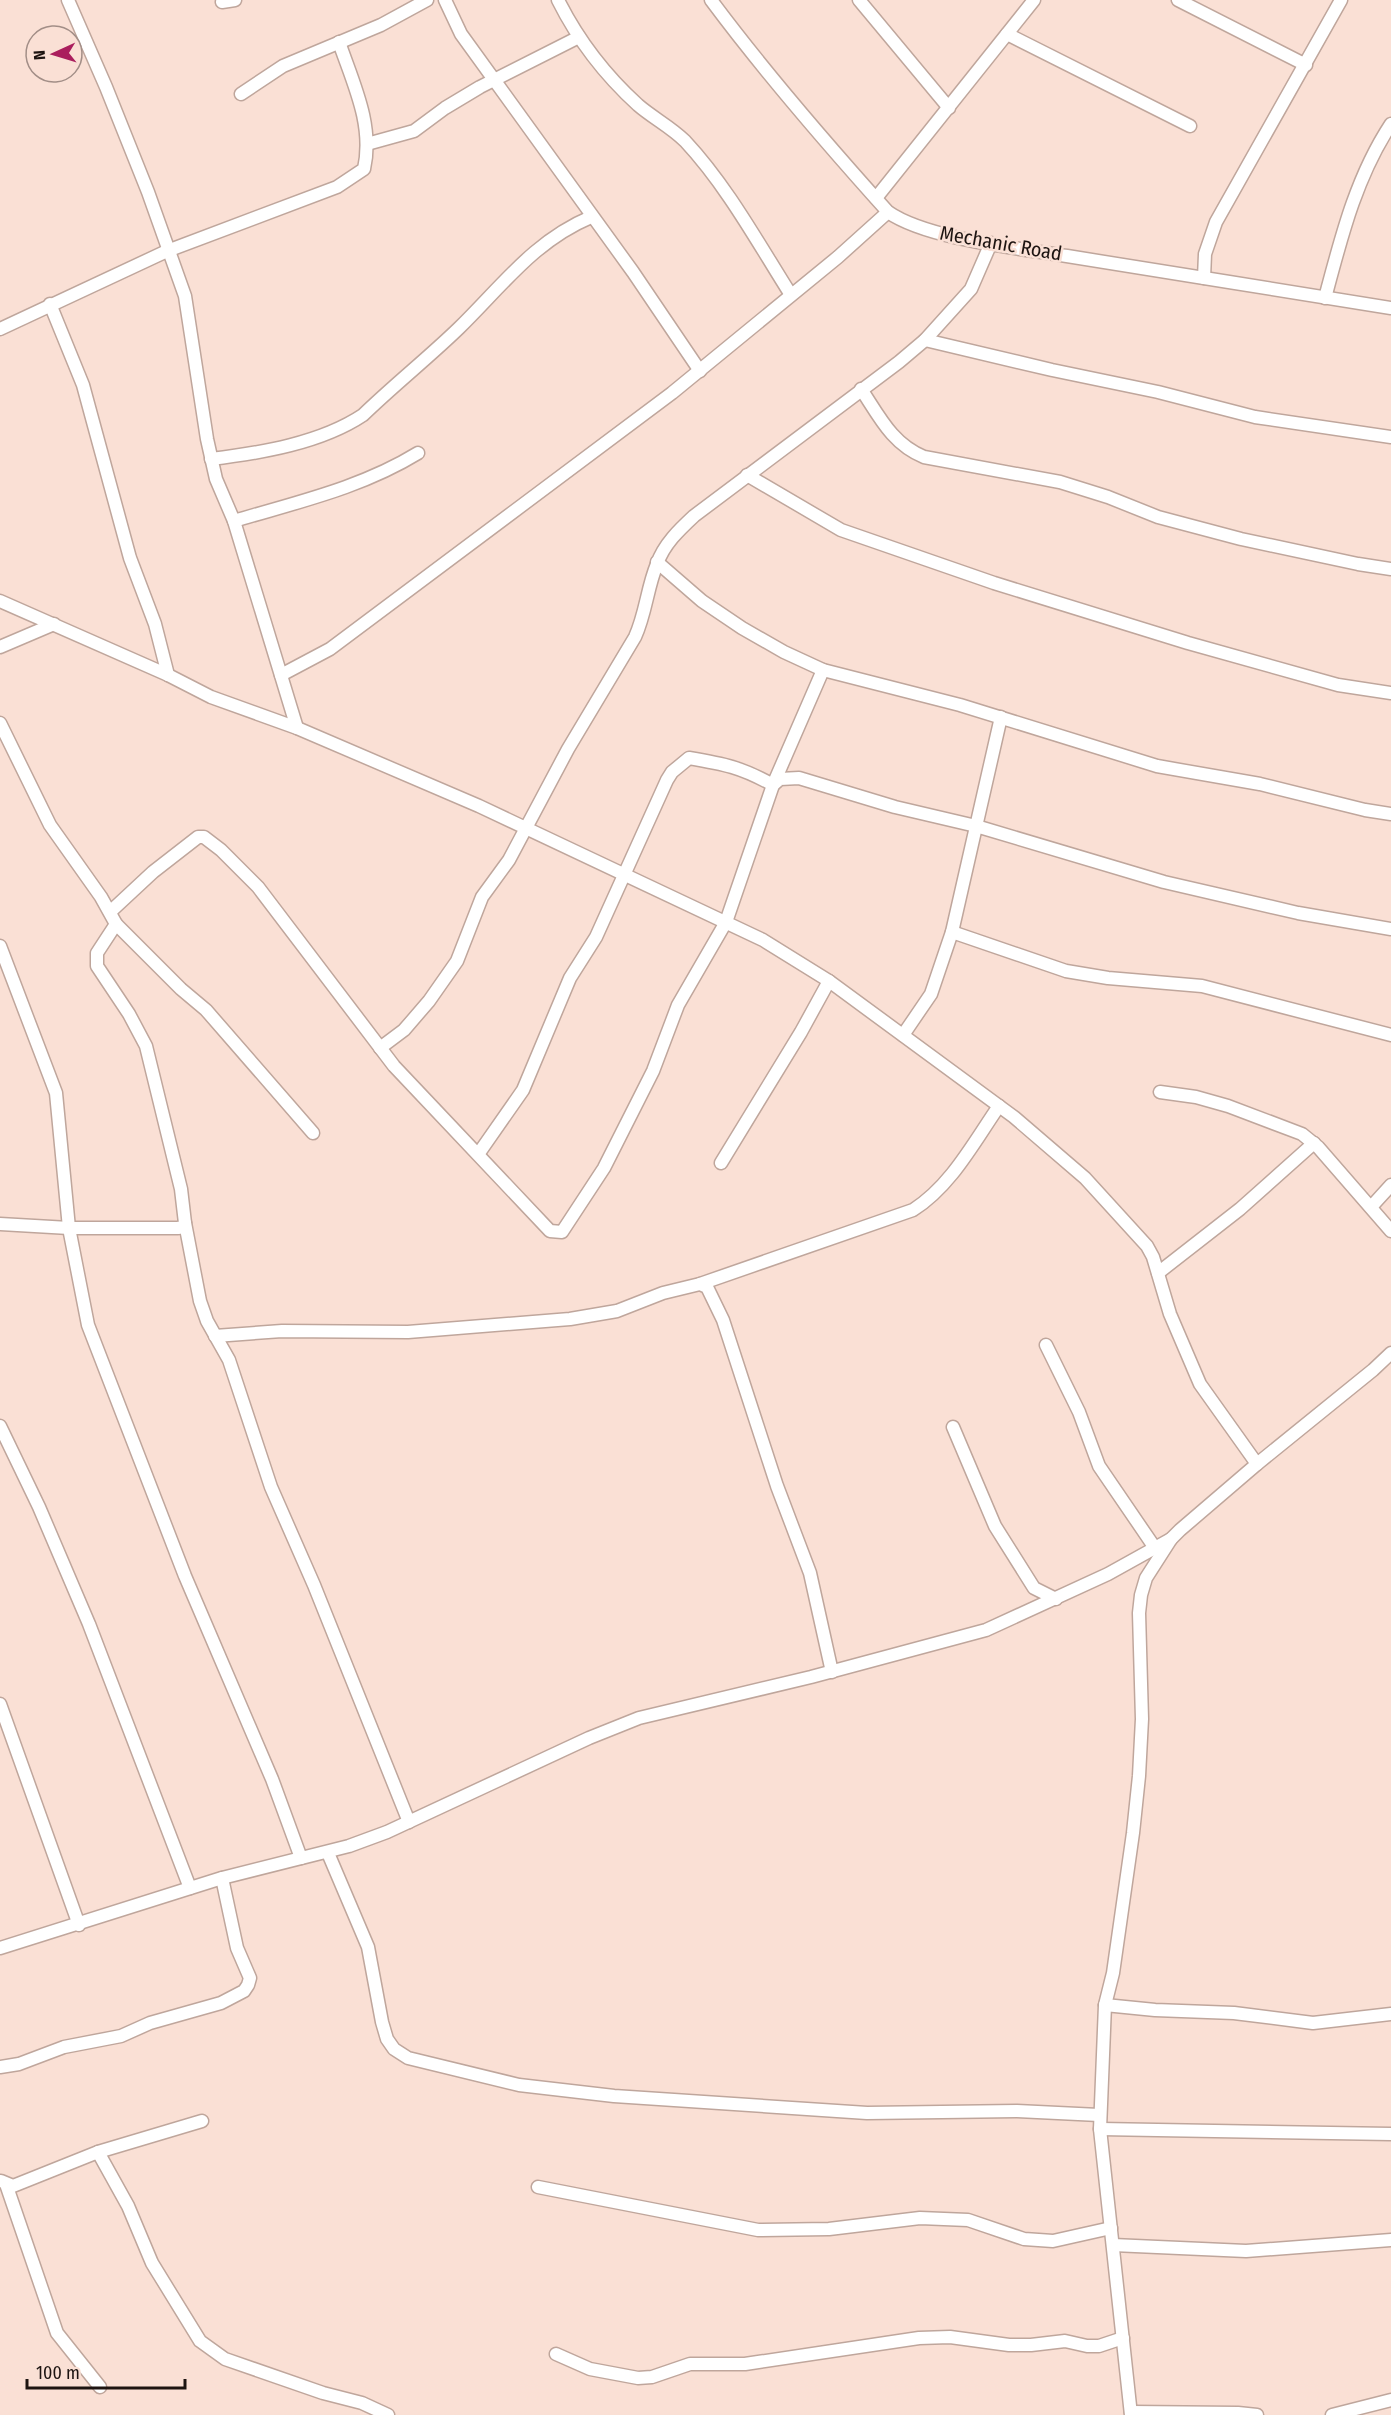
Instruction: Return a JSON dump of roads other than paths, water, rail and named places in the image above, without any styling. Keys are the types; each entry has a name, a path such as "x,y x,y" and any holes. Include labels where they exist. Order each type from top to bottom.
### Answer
{"street":[{"path":"68,0 148,192 185,296 216,479 234,521 297,728"},
{"path":"222,2 235,0"},
{"path":"241,94 283,66 381,25 427,0"},
{"path":"445,0 461,34 591,217 633,272 700,371"},
{"path":"558,0 579,37 604,70 637,104 684,140 717,182 791,295"},
{"name":"Mechanic Road","path":"711,0 748,50 814,129 888,212 901,221 918,228 991,243 1391,308"},
{"path":"859,0 949,108"},
{"path":"876,198 1034,0"},
{"path":"1178,0 1306,65"},
{"path":"1204,278 1205,254 1215,222 1341,0"},
{"path":"1007,34 1190,126"},
{"path":"367,144 414,131 445,108 533,59 579,37"},
{"path":"0,329 167,250 337,187 364,169 367,144 365,120 339,42"},
{"path":"1325,298 1342,234 1364,172 1391,124"},
{"path":"280,675 330,649 700,371 888,212"},
{"path":"211,459 291,446 350,424 363,415 459,328 514,270 550,238 591,217"},
{"path":"380,1048 404,1030 429,1001 457,961 482,897 509,861 573,740 635,636 644,617 657,562 667,544 694,516 925,340 971,289 991,243"},
{"path":"50,304 83,385 130,558 155,624 168,675"},
{"path":"925,340 1158,392 1255,417 1391,437"},
{"path":"861,389 895,440 909,451 924,457 1060,482 1108,497 1158,517 1241,539 1391,569"},
{"path":"234,521 352,486 390,470 418,453"},
{"path":"747,475 841,530 994,583 1188,643 1338,685 1391,693"},
{"path":"657,562 702,602 784,652 823,670 1001,717 1157,766 1260,784 1365,810 1391,814"},
{"path":"0,601 168,675 211,697 297,728 479,806 763,940 829,981 999,1106 1085,1178 1147,1246 1174,1325 1200,1384 1257,1464"},
{"path":"0,647 54,624"},
{"path":"409,1822 314,1584 271,1487 231,1365 207,1321 200,1301 181,1189 146,1046 129,1014 97,966 97,953 113,918 153,872 198,837 204,837 221,850 258,887 394,1066 478,1153 529,1212 550,1231 562,1232 604,1168 653,1071 678,1005 726,922 772,784 823,670"},
{"path":"903,1035 931,994 952,932 1001,717"},
{"path":"0,723 50,825 95,887 113,918 181,989 206,1010 313,1133"},
{"path":"478,1153 523,1090 570,978 596,937 672,772 689,758 715,761 749,772 772,784"},
{"path":"772,784 780,779 799,778 896,807 976,826 1164,882 1298,913 1391,929"},
{"path":"952,932 1066,971 1108,978 1202,986 1391,1035"},
{"path":"0,946 56,1093 69,1228 88,1325 185,1576 272,1779 301,1858"},
{"path":"722,1163 829,981"},
{"path":"1160,1092 1196,1096 1302,1134 1314,1143 1391,1231"},
{"path":"215,1336 282,1331 408,1332 559,1320 617,1311 663,1293 700,1284 913,1210 927,1201 946,1182 999,1106"},
{"path":"1158,1273 1240,1209 1314,1143"},
{"path":"1371,1207 1391,1185"},
{"path":"0,1224 69,1228 178,1228 183,1227 185,1223"},
{"path":"700,1284 707,1287 713,1296 723,1320 777,1486 806,1560 820,1612 832,1672"},
{"path":"1046,1345 1079,1412 1099,1466 1155,1548"},
{"path":"0,1948 79,1925 222,1878 328,1853 387,1832 589,1738 639,1718 832,1672 986,1630 1056,1599 1171,1539 1257,1464 1390,1356"},
{"path":"0,1426 39,1507 89,1624 190,1888"},
{"path":"953,1427 995,1526 1028,1581 1034,1588 1056,1599"},
{"path":"1171,1539 1146,1578 1141,1595 1142,1719 1139,1776 1113,1973 1105,2005 1100,2129 1131,2414 1238,2413 1257,2415"},
{"path":"0,1704 79,1925"},
{"path":"328,1853 368,1947 387,2038 394,2049 408,2058 519,2085 614,2096 867,2113 1017,2111 1099,2115"},
{"path":"0,2067 19,2064 64,2047 121,2036 150,2022 221,2003 244,1991 249,1978 237,1948 222,1878"},
{"path":"1105,2005 1155,2010 1234,2013 1313,2024 1391,2014"},
{"path":"100,2386 57,2333 5,2186 98,2152 202,2121"},
{"path":"1100,2129 1391,2134"},
{"path":"98,2152 128,2206 152,2263 167,2291 200,2341 225,2359 323,2393 369,2405 388,2415"},
{"path":"538,2187 758,2230 829,2229 920,2218 968,2220 1024,2240 1053,2241 1111,2228"},
{"path":"1113,2245 1246,2251 1391,2240"},
{"path":"556,2354 590,2369 638,2378 652,2377 690,2364 745,2364 919,2337 950,2337 1020,2345 1065,2341 1087,2346 1099,2346 1123,2338"},
{"path":"1332,2415 1391,2400"}]}
